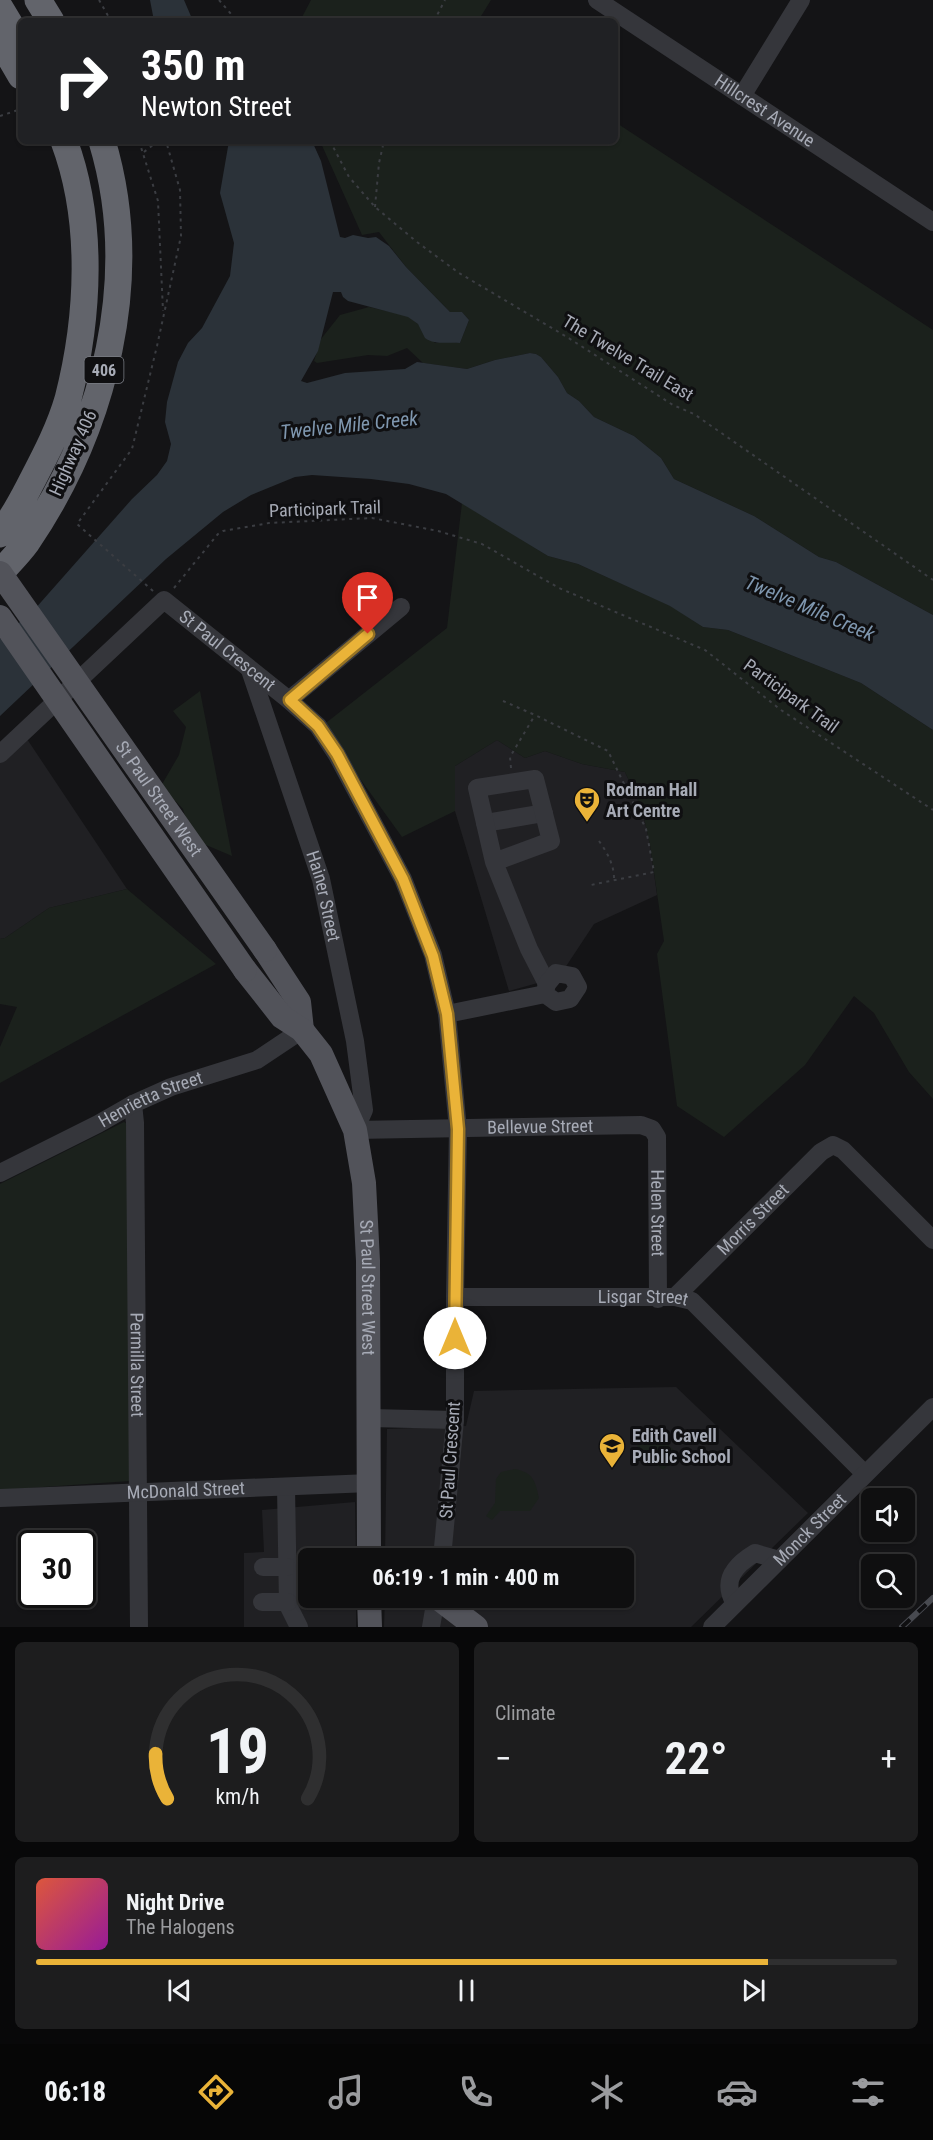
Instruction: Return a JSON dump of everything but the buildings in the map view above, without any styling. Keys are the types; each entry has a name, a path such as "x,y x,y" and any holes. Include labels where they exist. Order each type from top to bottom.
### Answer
{"highway":[{"path":"38,0 49,18"},
{"path":"0,8 18,38"},
{"path":"0,40 18,71"},
{"name":"Highway 406","path":"0,573 26,544 62,484 90,420 111,340 118,292 119,248 114,201 103,144"},
{"name":"Highway 406","path":"0,534 12,519 45,456 67,401 77,352 85,281 83,236 78,192 65,148"}],"main road":[{"name":"St Paul Street West","path":"0,573 265,950 299,1002 302,1030"},
{"name":"St Paul Street West","path":"0,617 245,970 282,1017 302,1030 321,1054 355,1130 364,1183 368,1261 372,1548"},
{"path":"369,1608 370,1627"},
{"path":"450,1608 476,1627"}],"street":[{"name":"Hillcrest Avenue","path":"597,0 933,222"},
{"path":"742,96 801,0"},
{"path":"0,754 164,600"},
{"name":"St Paul Crescent","path":"164,600 290,700 318,726 337,754 403,879 433,956 447,1014 458,1129 455,1420 443,1548"},
{"path":"290,700 401,606"},
{"name":"Hainer Street","path":"250,670 321,879 355,1041 364,1110 355,1130"},
{"path":"447,1014 546,989 494,862 477,789 535,779 551,841 494,862"},
{"path":"485,823 544,813"},
{"name":"Henrietta Street","path":"0,1173 133,1104 171,1088 257,1060 302,1030"},
{"name":"Permilla Street","path":"133,1104 139,1627"},
{"name":"Bellevue Street","path":"355,1130 641,1125 652,1129"},
{"name":"Helen Street","path":"652,1129 657,1137 667,1298"},
{"name":"Morris Street","path":"667,1298 821,1152 833,1145 843,1150 933,1240"},
{"name":"Lisgar Street","path":"455,1297 667,1298 692,1301 865,1474"},
{"name":"Monck Street","path":"712,1627 933,1407"},
{"path":"370,1418 455,1420"},
{"name":"McDonald Street","path":"0,1498 370,1483"},
{"path":"286,1487 288,1602 299,1627"},
{"path":"735,1604 730,1596 730,1579 743,1560 755,1552 779,1560"},
{"path":"263,1568 287,1567"},
{"path":"262,1602 288,1602"},
{"path":"431,1627 435,1608"}],"path":[{"path":"99,0 109,18"},
{"path":"219,0 234,18"},
{"path":"436,18 445,0"},
{"path":"0,116 18,110"},
{"path":"140,144 158,201 164,314"},
{"path":"144,152 154,144"},
{"path":"164,600 77,523 132,449 181,236 180,190 167,144"},
{"name":"The Twelve Trail East","path":"332,144 349,177 375,207 459,273 567,337 673,405 694,414 933,580"},
{"path":"375,207 383,144"},
{"name":"Participark Trail","path":"164,600 218,534 223,531 272,523 367,518 398,522 459,537 492,549 559,588 705,650 785,712 933,810"},
{"path":"503,701 535,714 608,751 646,829 654,872 591,885"},
{"path":"512,783 510,757 535,714"},
{"path":"599,841 606,857 614,865 614,880"}],"shaded area":[{"path":"311,0 491,0 480,18 302,18"},
{"path":"618,124 933,330 933,615 836,562 819,557 754,516 674,479 661,458 634,436 594,417 579,401 567,393 558,377 536,354 530,353 495,360 467,369 423,363 407,348 387,356 368,355 317,363 314,361 321,339 340,315 369,307 408,316 435,343 444,341 460,343 469,320 462,312 450,312 406,267 379,232 362,235 321,144 618,144"},
{"path":"462,503 548,556 578,564 671,606 703,627 728,630 861,683 933,730 933,1099 909,1072 874,1013 854,996 805,1065 724,1137 677,1106 657,954 664,941 650,845 642,809 625,772 582,764 545,751 525,758 497,740 455,766 455,811 402,837 322,726 447,628"},
{"path":"200,691 232,856 192,839 183,809 161,786 179,755 186,727 173,711"},
{"path":"21,730 127,889 49,908 5,938 0,939 0,749"},
{"path":"497,740 525,758 545,751 582,764 625,772 642,809 657,895 594,924 559,977 509,991 455,811 455,766"},
{"path":"127,889 216,964 0,1083 0,1047 17,1007 0,1004 0,939 5,938 49,908"},
{"path":"124,1122 129,1125 130,1481 0,1490 0,1184"},
{"name":"Edith Cavell Public School","path":"676,1387 808,1513 691,1627 384,1627 385,1608 634,1608 634,1548 385,1548 387,1429 466,1426 474,1391"},
{"path":"653,1430 678,1454 663,1470 637,1446"},
{"path":"515,1469 530,1475 539,1498 530,1511 500,1511 492,1520 486,1516 495,1503 496,1479 501,1472"},
{"path":"355,1502 356,1548 298,1548 298,1608 356,1608 356,1627 244,1627 244,1553 264,1552 262,1510"}],"water":[{"path":"150,0 184,0 192,18 153,18"},
{"name":"Twelve Mile Creek","path":"228,144 313,144 321,161 340,237 353,235 376,237 389,246 450,312 462,312 469,320 460,343 433,342 425,338 418,324 408,317 348,301 341,292 333,292 318,351 301,381 307,383 345,373 405,369 417,362 467,369 495,360 530,353 536,354 558,377 567,393 579,401 594,417 634,436 661,458 674,479 754,516 819,557 836,562 933,615 933,730 861,683 728,630 703,627 670,606 578,564 548,556 446,494 409,484 312,475 295,477 251,495 223,512 166,559 0,716 0,639 34,610 132,499 157,475 167,461 171,444 165,422 167,402 178,362 188,343 202,328 230,276 234,243 220,193"}],"railway":[{"path":"902,1627 933,1598"}],"place":[{"name":"Rodman Hall Art Centre","path":"587,823"},
{"name":"Edith Cavell Public School","path":"612,1469"}],"route":[{"path":"368,634 290,700 318,726 337,754 403,879 433,956 447,1014 458,1129 455,1338"}]}
